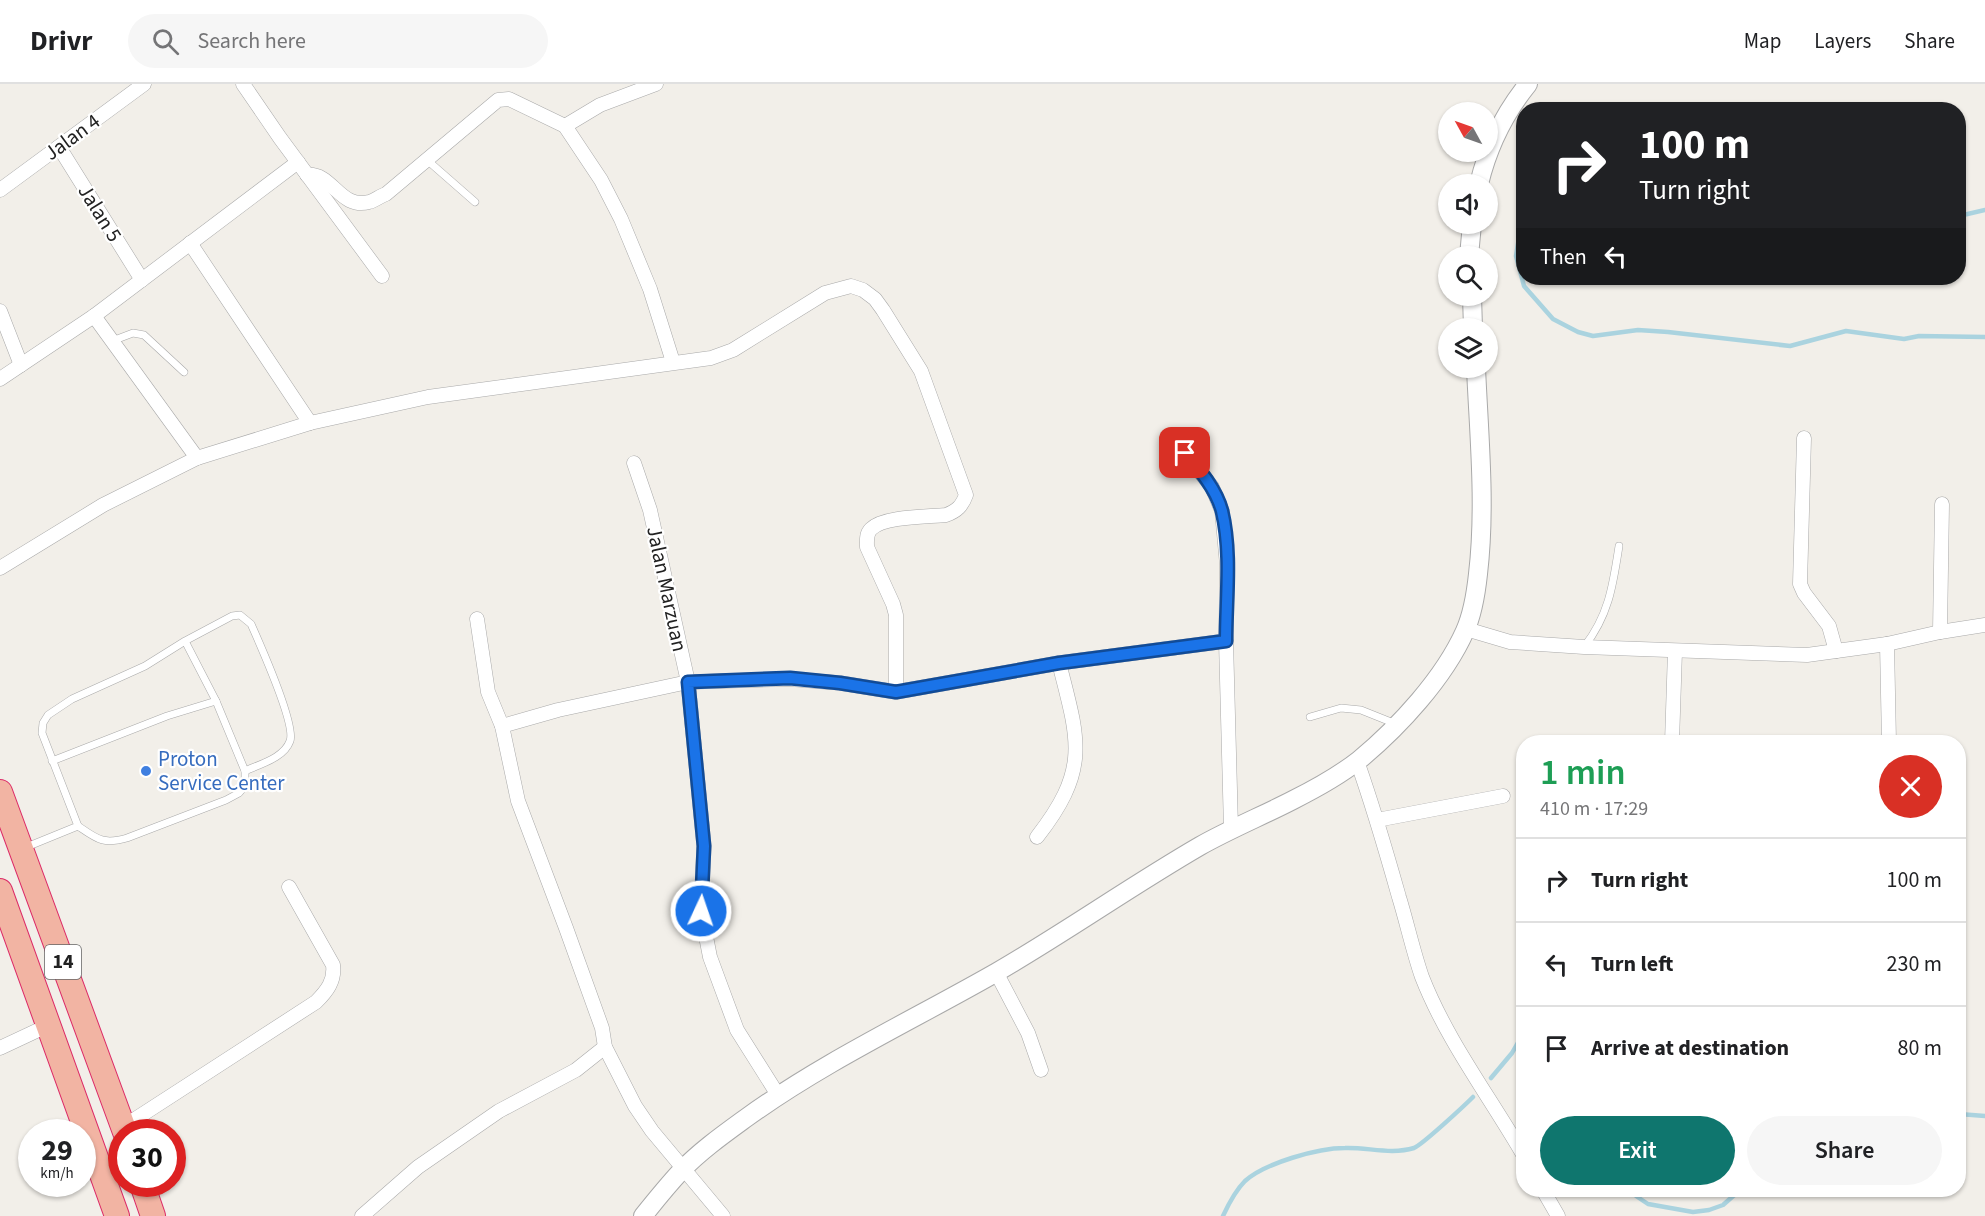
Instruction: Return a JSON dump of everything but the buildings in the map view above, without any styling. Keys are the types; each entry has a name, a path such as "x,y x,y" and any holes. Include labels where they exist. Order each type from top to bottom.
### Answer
{"highway":[{"name":"14","path":"0,792 120,1119"},
{"name":"14","path":"0,891 117,1216"},
{"path":"146,1197 153,1216"}],"street":[{"name":"Jalan 4","path":"0,190 144,84"},
{"path":"243,84 382,276"},
{"path":"565,126 600,105 656,84"},
{"path":"1482,174 1491,143 1502,120 1528,84"},
{"path":"307,175 315,174 321,177 341,196 354,203 368,203 386,194 498,100 509,99 565,126 601,180 621,219 650,289 673,362"},
{"name":"Jalan 5","path":"59,147 142,280"},
{"path":"0,379 94,316 298,162"},
{"path":"190,243 310,423"},
{"path":"0,568 104,505 197,458 310,423 428,397 711,357 733,350 825,293 851,286 863,290 875,299 921,371 966,495 955,512 883,522 871,529 867,537 867,547 896,615 896,692"},
{"path":"0,311 21,365"},
{"path":"94,316 197,458"},
{"path":"644,1216 683,1169 722,1135 778,1095 829,1063 996,972 1231,828 1295,799 1357,761 1396,724 1436,678 1466,629 1476,596 1482,523 1476,378"},
{"path":"1804,438 1800,584 1804,593 1829,626 1836,651"},
{"path":"1185,453 1212,487 1222,511 1227,564 1226,641 1231,828"},
{"name":"Jalan Marzuan","path":"634,463 650,510 688,682 704,846 701,911 710,957 737,1030 778,1095"},
{"path":"1940,632 1942,504"},
{"path":"477,619 488,692 502,726 518,801 602,1028 605,1047 635,1106 683,1169 723,1216"},
{"path":"1466,629 1510,642 1807,655 1887,644 1985,625"},
{"path":"502,726 558,710 688,682 790,678 896,692 1059,663 1226,641"},
{"path":"1887,644 1888,735"},
{"path":"1672,735 1675,651"},
{"path":"1037,837 1056,812 1075,766 1077,750 1074,729 1059,663"},
{"path":"1357,761 1377,820 1422,975 1436,1008 1462,1055 1516,1143"},
{"path":"1377,820 1503,796"},
{"path":"140,1119 316,1002 326,992 334,974 333,964 289,887"},
{"path":"996,972 1028,1033 1041,1070"},
{"path":"0,1048 49,1025"},
{"path":"362,1216 427,1161 499,1111 576,1070 605,1047"},
{"path":"1547,1197 1558,1216"}],"lane":[{"path":"427,160 475,202"},
{"path":"112,341 133,333 144,335 184,372"},
{"path":"1584,647 1596,632 1605,614 1620,546"},
{"path":"185,640 216,701 245,771 245,786 239,793 226,800 113,842 100,841 78,826 42,733 43,723 48,715 72,699 145,666 185,640 232,616 240,615 251,624 258,639 289,721 291,740 282,753 245,771"},
{"path":"52,761 166,716 216,701"},
{"path":"1310,717 1341,708 1361,710 1396,724"},
{"path":"22,849 78,826"}],"waterway":[{"path":"1966,214 1985,210"},
{"path":"1524,285 1553,319 1578,332 1593,336 1638,330 1790,346 1846,331 1904,339 1919,336 1985,337"},
{"path":"1491,1078 1516,1046"},
{"path":"1223,1216 1241,1185 1265,1168 1292,1158 1334,1149 1397,1151 1414,1148 1473,1097"},
{"path":"1966,1115 1985,1116"},
{"path":"1638,1197 1648,1204 1693,1212 1723,1205 1732,1197"}],"place":[{"name":"Proton Service Center","path":"146,771"}],"route":[{"path":"701,911 704,846 688,682 790,678 896,692 1059,663 1226,641 1227,564 1222,511 1212,487 1185,453"}]}
